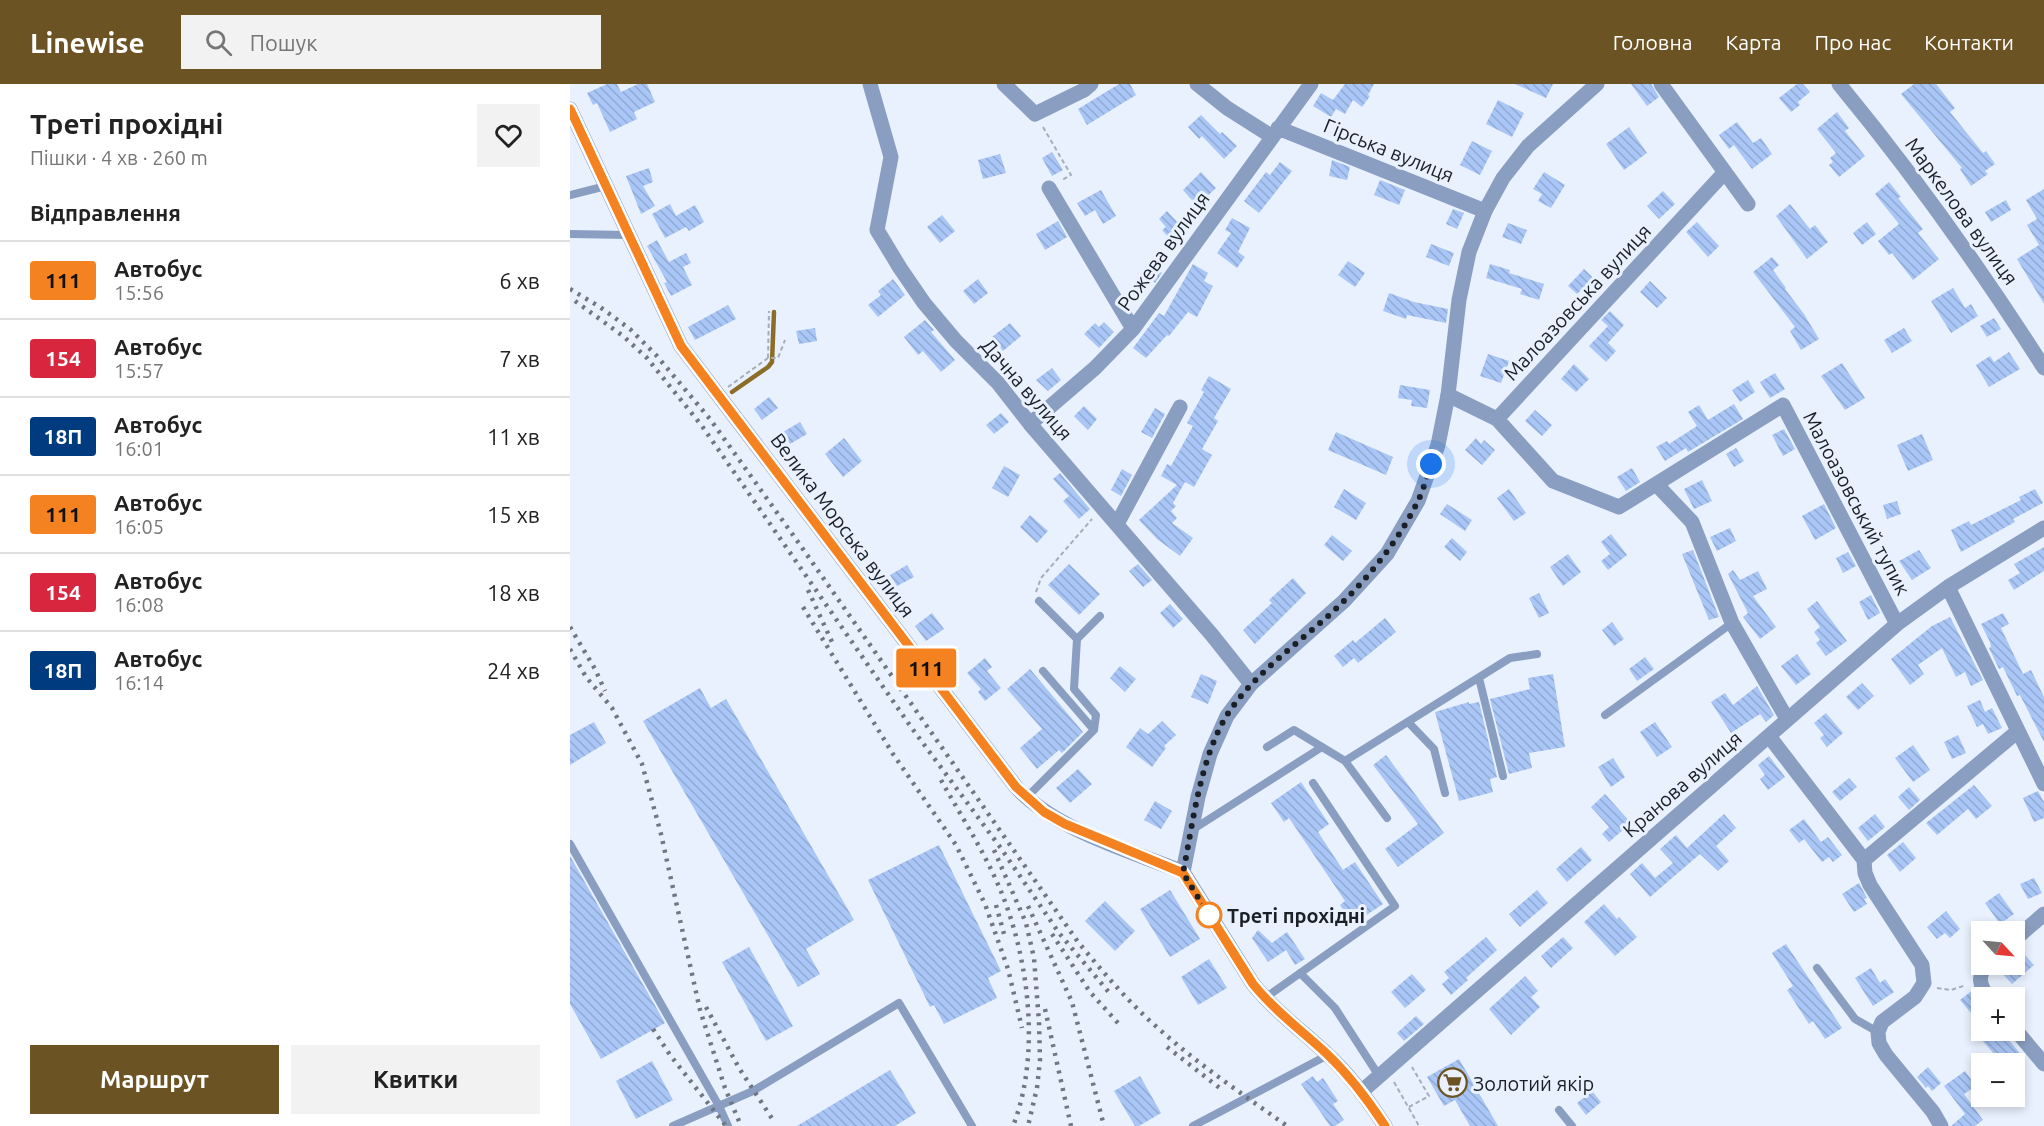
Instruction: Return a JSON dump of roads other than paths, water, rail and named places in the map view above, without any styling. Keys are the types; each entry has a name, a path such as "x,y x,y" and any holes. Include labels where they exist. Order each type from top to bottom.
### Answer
{"street":[{"name":"Дачна вулиця","path":"870,84 891,157 877,230 900,268 924,303 956,341 998,383 1030,424 1251,684"},
{"path":"1004,84 1035,114 1084,90 1091,84"},
{"name":"Гірська вулиця","path":"1197,84 1227,108 1274,132 1485,211"},
{"name":"Рожева вулиця","path":"1030,424 1095,368 1133,329 1311,84"},
{"path":"1385,1126 1362,1092 1328,1055 1264,998 1242,969 1183,873 1191,830 1210,754 1227,716 1251,684 1344,601 1387,554 1418,501 1438,445 1448,395 1459,300 1469,252 1485,211 1503,178 1528,146 1597,84"},
{"path":"1661,84 1748,204"},
{"name":"Маркелова вулиця","path":"1839,84 1882,136 1947,223 2044,368"},
{"name":"Велика Морська вулиця","path":"570,109 681,346 1026,798 1065,824 1183,873"},
{"name":"Малоазовська вулиця","path":"1497,419 1725,172"},
{"path":"1049,188 1133,329"},
{"path":"1448,395 1497,419"},
{"name":"Малоазовський тупик","path":"1497,419 1553,481 1619,507 1782,405 1897,624"},
{"path":"1116,524 1180,407"},
{"path":"1656,484 1692,522 1732,623 1787,720"},
{"name":"Кранова вулиця","path":"1362,1092 1897,624 1948,587 2044,528"},
{"path":"1948,587 2044,784"},
{"path":"1864,860 2018,731"},
{"path":"1769,735 1864,860 1865,873 1870,885 1922,965 1924,983 1915,997 1882,1022 1878,1032 1879,1043 1941,1126"},
{"path":"2025,930 2044,914"},
{"path":"2025,1041 2044,1064"}],"lane":[{"path":"570,195 606,186"},
{"path":"570,234 628,235"},
{"path":"1039,601 1077,639"},
{"path":"1026,798 1094,730 1096,715 1074,689 1077,639 1100,616"},
{"path":"1605,715 1732,623"},
{"path":"1345,761 1510,658 1538,654"},
{"path":"1042,670 1094,730"},
{"path":"1479,678 1503,776"},
{"path":"1408,722 1434,749 1445,793"},
{"path":"1267,747 1294,730 1345,761 1387,818"},
{"path":"1191,830 1322,747"},
{"path":"1264,998 1395,906 1313,783"},
{"path":"570,844 719,1106 728,1126"},
{"path":"1817,968 1855,1019 1878,1032"},
{"path":"1300,973 1335,1008 1383,1073"},
{"path":"673,1126 753,1091 899,1003 972,1126"},
{"path":"1193,1126 1328,1055"},
{"path":"1559,1110 1572,1126"}],"waterway":[{"path":"732,392 772,362 774,312"}],"railway":[{"path":"570,289 630,329 656,355 710,419 1078,942 1097,965 1137,1009 1174,1042 1287,1126"},
{"path":"575,301 623,336 647,358 702,426 911,727 1000,847 1059,933 1112,996"},
{"path":"808,590 832,642"},
{"path":"803,607 893,754 956,845 985,904 1008,969 1022,1028"},
{"path":"570,627 605,691"},
{"path":"570,649 586,677 612,708 642,764 661,834 700,1010 725,1088 741,1126"},
{"path":"941,780 994,875 1010,916 1018,945 1028,1007 1029,1038 1022,1098 1013,1126"},
{"path":"994,850 1026,923 1034,958 1040,1060 1037,1088 1028,1126"},
{"path":"996,905 1004,934"},
{"path":"1028,906 1072,1002 1104,1126"},
{"path":"1052,934 1090,992 1118,1023"},
{"path":"706,1007 739,1068 773,1120"},
{"path":"1045,1009 1071,1126"},
{"path":"653,1029 670,1055 726,1126"},
{"path":"1167,1047 1221,1089"}],"place":[{"name":"Треті прохідні","path":"1209,915"},
{"name":"Золотий якір","path":"1452,1083"}]}
